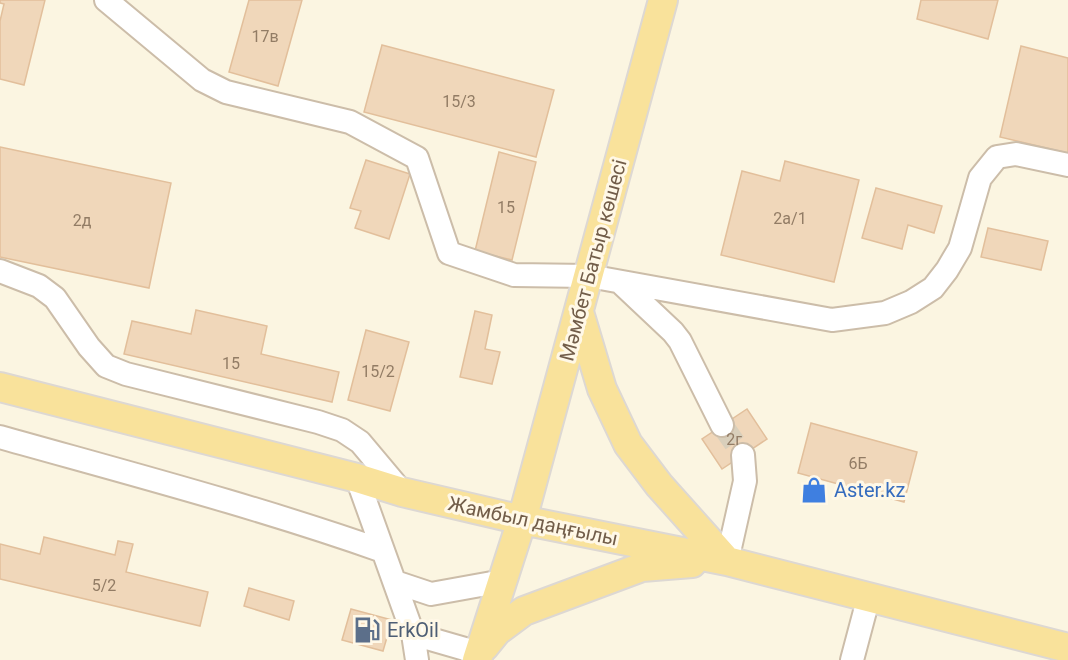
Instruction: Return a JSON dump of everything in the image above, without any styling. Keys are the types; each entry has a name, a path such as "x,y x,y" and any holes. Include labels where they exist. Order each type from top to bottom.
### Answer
{"main road":[{"name":"Мәмбет Батыр көшесі","path":"478,656 522,520 663,0"},
{"path":"579,312 602,388 628,444 659,485 728,561"},
{"name":"Жамбыл даңғылы","path":"0,387 357,478 402,492 522,520 728,561 1068,648"},
{"path":"478,656 497,631 524,611 534,607 642,567 728,561"}],"lane":[{"path":"106,0 202,80 226,92 350,122 417,158 449,253 514,275 589,276 832,320 885,313 911,302 933,288 947,270 960,248 980,178 997,157 1016,154 1068,165"},
{"path":"0,271 39,286 55,298 89,347 106,366 126,374 342,430 360,442 402,492"},
{"path":"621,283 680,341 722,425"},
{"path":"0,437 313,528 383,551"},
{"path":"728,561 745,481 743,455"},
{"path":"357,478 413,634 417,660"},
{"path":"394,582 431,594 503,581"},
{"path":"852,660 869,596"},
{"path":"413,634 478,656"}],"building":[{"path":"0,0 45,0 24,85 0,79 0,21 4,4 0,3"},
{"path":"249,0 302,0 278,86 229,72"},
{"path":"921,0 998,0 988,39 917,19"},
{"path":"382,45 554,90 536,157 364,112"},
{"path":"1021,46 1068,58 1068,153 1000,137"},
{"path":"0,147 171,183 149,288 0,257"},
{"path":"499,152 536,162 512,260 475,251"},
{"path":"366,160 410,174 389,239 355,228 361,211 350,208"},
{"path":"785,161 859,180 834,282 721,255 742,171 780,181"},
{"path":"876,188 942,206 934,233 908,225 902,249 862,238"},
{"path":"988,228 1048,241 1041,270 981,257"},
{"path":"196,310 267,326 261,354 339,372 332,402 124,354 132,321 191,334"},
{"path":"475,311 492,315 485,349 500,352 492,384 460,377"},
{"path":"366,330 409,342 390,411 348,400"},
{"path":"747,409 767,439 722,469 702,439"},
{"path":"811,423 917,452 904,502 798,473"},
{"path":"44,537 115,555 118,541 133,544 126,572 208,592 200,626 0,579 0,544 40,554"},
{"path":"249,588 294,601 289,620 244,606"},
{"name":"ErkOil","path":"351,609 392,620 383,651 342,640"}],"tunnel":[{"path":"722,425 743,455"}],"place":[{"name":"Aster.kz","path":"814,490"},
{"name":"ErkOil","path":"367,630"}]}
